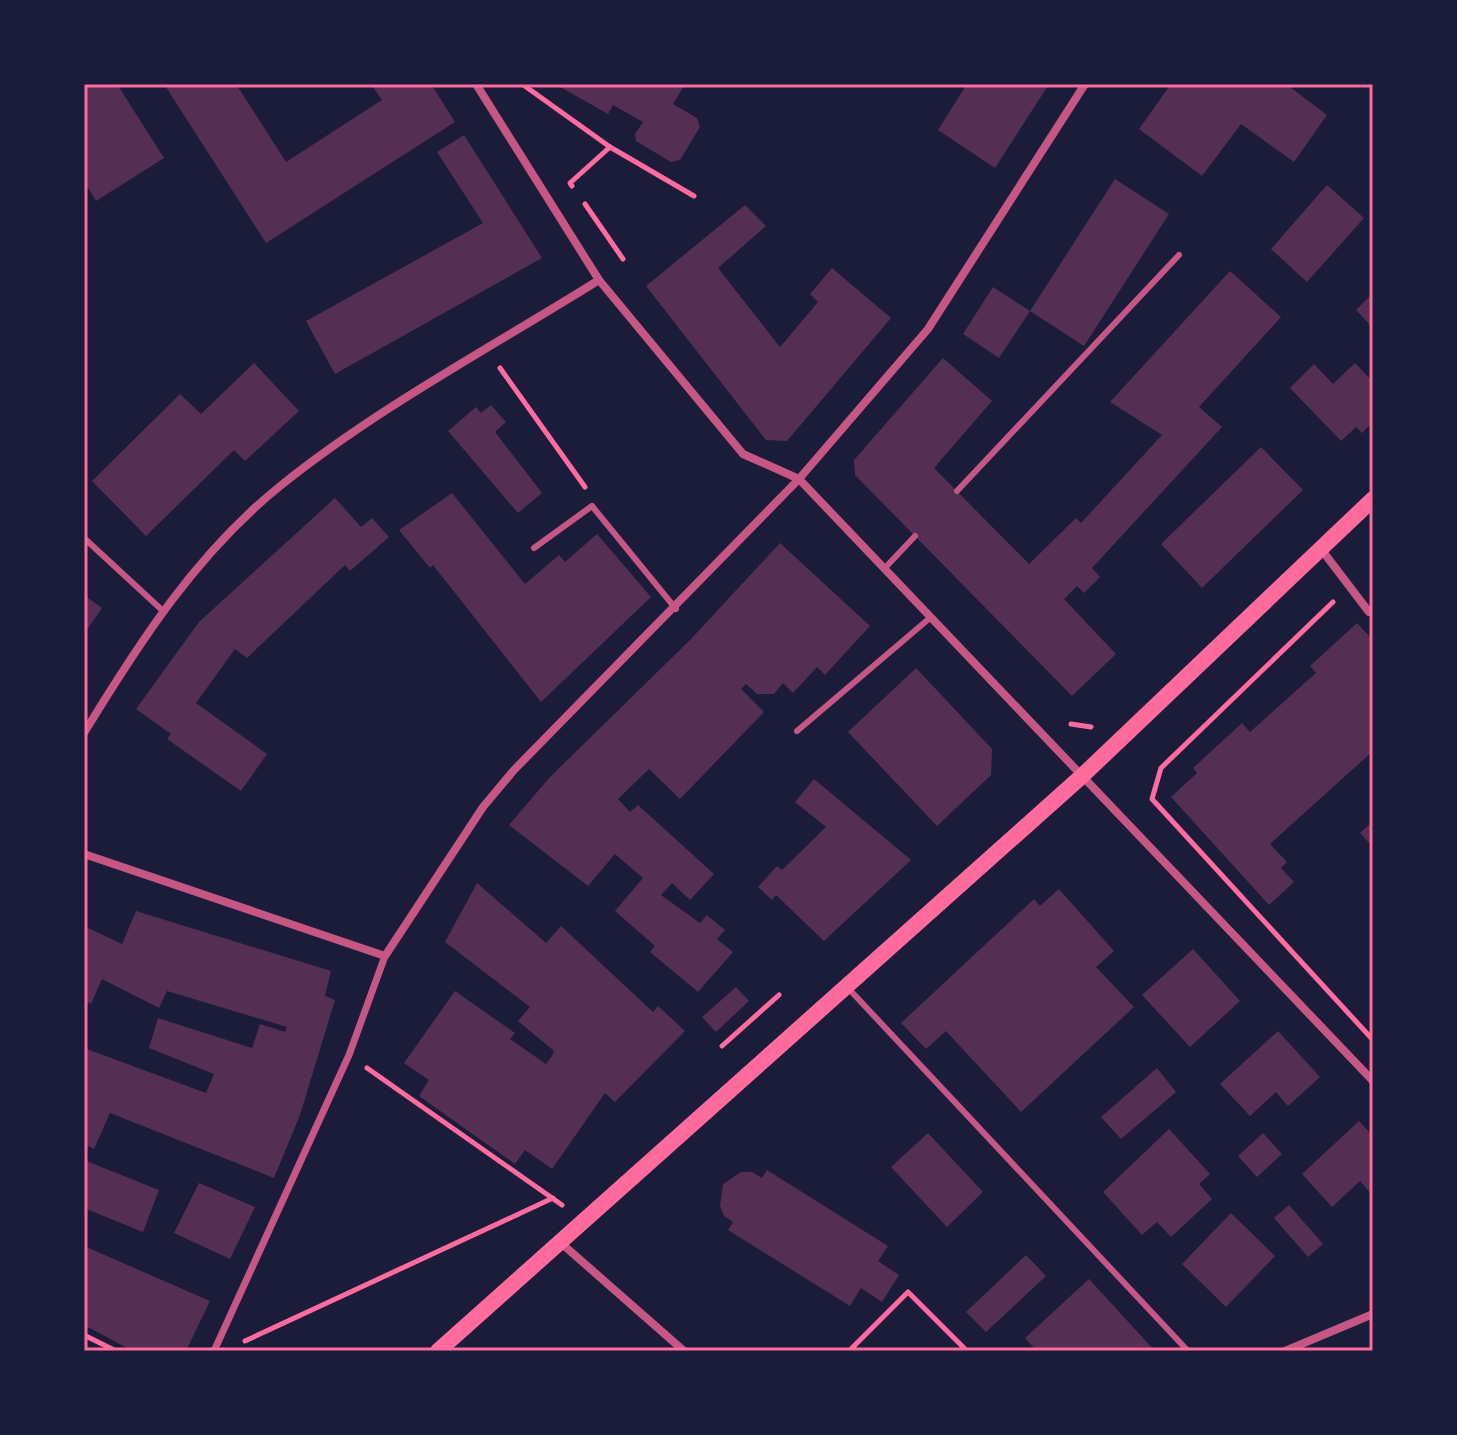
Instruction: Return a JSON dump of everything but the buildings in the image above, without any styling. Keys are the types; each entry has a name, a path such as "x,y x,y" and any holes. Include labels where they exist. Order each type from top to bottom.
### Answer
{"main road":[{"path":"438,1351 1082,776 1373,499"}],"street":[{"path":"476,84 599,280 743,454 799,479 1373,1081"},
{"path":"214,1351 349,1055 385,956 483,807 514,770 676,609 799,479 928,329 1085,84"},
{"path":"84,733 162,610 211,554 277,488 351,435 599,280"},
{"path":"1321,549 1369,612"},
{"path":"84,854 385,956"},
{"path":"561,1243 684,1351"},
{"path":"1285,1351 1373,1314"}],"lane":[{"path":"957,491 1179,255"},
{"path":"534,548 592,506 676,609"},
{"path":"884,569 915,536"},
{"path":"84,538 162,610"},
{"path":"797,731 931,617"},
{"path":"845,985 1188,1351"}],"path":[{"path":"522,84 610,147 694,196"},
{"path":"610,147 570,183 623,259"},
{"path":"481,354 507,373 583,482 592,506"},
{"path":"1340,595 1161,768 1152,799 1373,1040"},
{"path":"722,1046 779,995"},
{"path":"349,1055 585,1222"},
{"path":"237,1344 553,1198"},
{"path":"849,1351 908,1292 967,1351"},
{"path":"84,1335 116,1351"}]}
